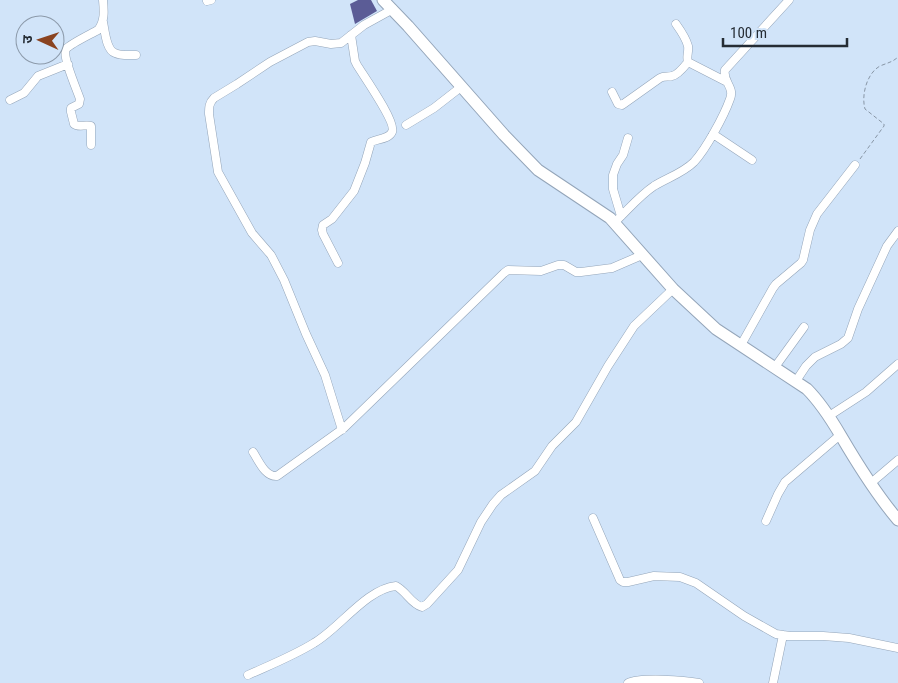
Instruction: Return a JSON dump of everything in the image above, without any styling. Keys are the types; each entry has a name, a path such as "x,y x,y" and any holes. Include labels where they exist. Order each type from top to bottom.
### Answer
{"street":[{"path":"103,0 103,22 109,48 112,52 118,54 136,55"},
{"path":"383,0 504,136 538,170 610,218 618,220"},
{"path":"618,220 649,190 697,159 713,134 731,97 731,88 724,77 725,70 789,0"},
{"path":"342,430 325,375 284,280 271,255 252,233 218,172 209,106 214,98 270,62 315,40 336,44 341,43 364,25 393,9"},
{"path":"91,145 91,126 74,124 71,112 72,108 80,103 80,99 65,53 68,47 98,30 103,22"},
{"path":"676,24 687,43 688,62"},
{"path":"338,263 323,234 323,225 332,219 354,191 366,163 371,142 388,136 393,129 390,119 357,65 351,35"},
{"path":"688,62 727,82"},
{"path":"612,92 618,104 622,104 660,78 674,76 688,62"},
{"path":"10,100 24,93 38,76 68,64"},
{"path":"406,125 434,108 461,87"},
{"path":"713,134 752,160"},
{"path":"628,138 613,175 614,189 618,220 642,255 673,289 716,329 802,385 816,398 885,504 898,520"},
{"path":"741,345 773,288 803,260 810,230 817,214 855,165"},
{"path":"796,381 814,357 841,344 848,338 858,309 887,246 898,231"},
{"path":"253,452 267,473 277,476 342,430 508,270 541,270 564,265 576,272 580,272 612,268 642,255"},
{"path":"248,675 283,660 315,642 332,631 358,607 381,590 396,586 417,606 422,607 427,604 458,570 481,522 493,504 501,495 535,471 552,446 576,422 608,366 634,326 673,289"},
{"path":"775,367 804,327"},
{"path":"829,416 866,392 898,364"},
{"path":"766,521 785,482 840,435"},
{"path":"871,483 898,460"},
{"path":"593,518 620,580 623,582 664,575 680,577 696,582 744,616 771,632 790,636 836,636 898,648"},
{"path":"773,683 783,635"},
{"path":"628,683 636,680 650,679 699,683"}],"path":[{"path":"855,165 884,126 884,124 864,109 867,82 878,67 898,57"}],"building":[{"path":"358,0 371,0 377,11 355,24 350,4"}]}
